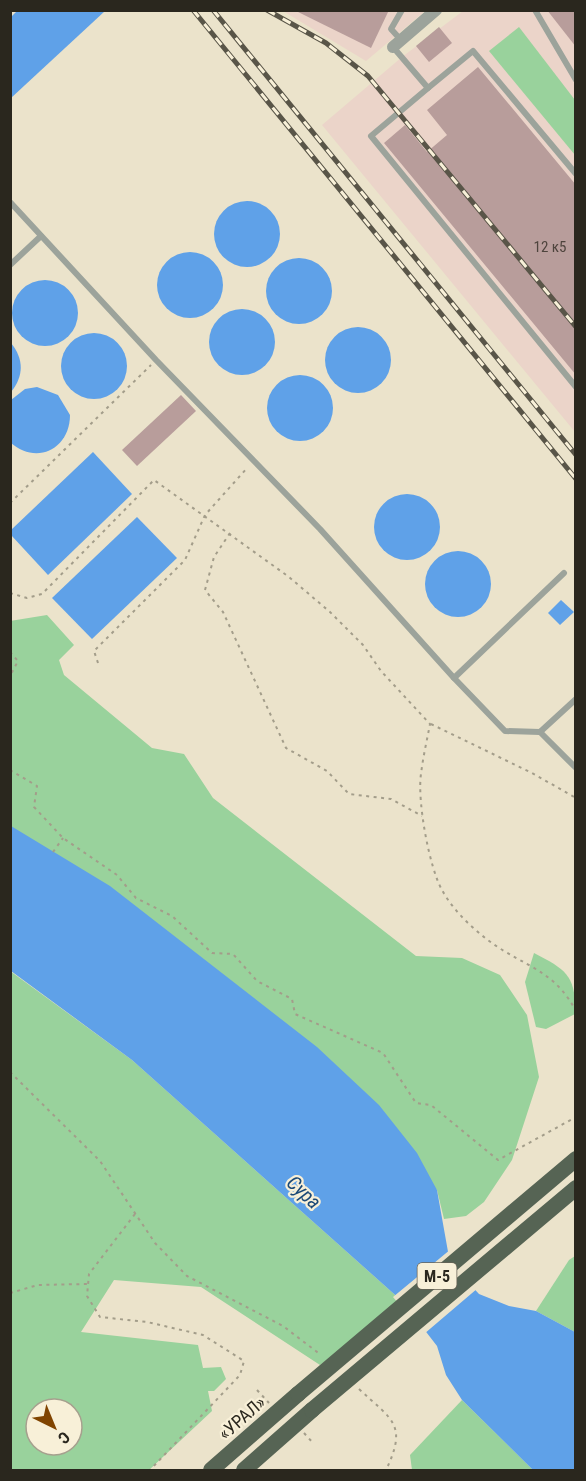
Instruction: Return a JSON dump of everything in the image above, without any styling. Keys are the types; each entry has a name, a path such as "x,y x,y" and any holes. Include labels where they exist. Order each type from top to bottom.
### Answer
{"highway":[{"name":"«УРАЛ»","path":"211,1470 576,1159"},
{"name":"М-5","path":"244,1470 576,1188"}],"street":[{"path":"397,44 436,10"}],"lane":[{"path":"402,10 391,29 397,44 428,87"},
{"path":"535,10 576,80"},
{"path":"576,174 473,51 371,136 576,387"},
{"path":"10,202 156,360 320,529 454,678 505,731 540,732 576,768"},
{"path":"10,265 41,236"},
{"path":"454,678 564,573"},
{"path":"540,732 576,699"}],"path":[{"path":"10,503 156,360"},
{"path":"98,663 94,651 184,560 205,515 254,461"},
{"path":"10,593 27,598 42,594 154,480 289,577 330,612 363,645 381,671 430,724 532,773 576,798"},
{"path":"230,533 214,557 205,590 223,612 286,748 327,771 349,794 392,799 422,816"},
{"path":"10,652 18,661 10,676"},
{"path":"430,724 420,776 422,816 442,890 463,918 502,950 533,966 564,991 576,1011"},
{"path":"10,770 36,786 34,807 63,838 117,875 136,898 172,916 212,953 233,954 257,981 292,999 295,1014 383,1053 416,1102 431,1105 498,1160 576,1117"},
{"path":"53,852 63,838"},
{"path":"10,1072 100,1161 155,1243 187,1276 283,1326 329,1362"},
{"path":"135,1214 89,1274 87,1284 89,1302 100,1317 147,1323 203,1335 244,1361 240,1375 150,1470"},
{"path":"10,1293 38,1285 87,1284"},
{"path":"353,1384 393,1420 397,1435 395,1451 386,1470"},
{"path":"257,1390 271,1406"},
{"path":"304,1433 314,1444"}],"shaded area":[{"path":"283,11 425,11 366,61"},
{"path":"463,11 575,11 575,432 322,125 402,57"}],"green space":[{"path":"519,27 575,100 575,155 489,51"},
{"path":"47,615 74,645 59,660 64,675 152,748 184,754 213,798 416,956 462,958 500,975 527,1015 539,1077 512,1160 484,1202 466,1216 444,1219 437,1190 11,826 10,621"},
{"path":"534,953 562,970 571,982 574,991 575,1014 546,1029 536,1027 525,982"},
{"path":"10,971 132,1060 403,1302 320,1365 201,1287 114,1280 81,1332 198,1345 203,1368 221,1367 226,1379 214,1391 208,1391 212,1411 149,1470 11,1470"},
{"path":"575,1256 575,1332 536,1311 569,1260"},
{"path":"462,1400 533,1470 412,1470 410,1455"}],"water":[{"path":"18,10 105,11 11,98 11,17"},
{"path":"253,201 271,210 278,221 280,234 278,247 271,258 260,265 241,267 223,258 216,247 214,228 223,210 234,203"},
{"path":"196,252 214,261 221,272 223,285 221,298 214,309 203,316 184,318 166,309 159,298 157,279 166,261 177,254"},
{"path":"305,258 323,267 330,278 332,291 330,304 323,315 312,322 293,324 275,315 268,304 266,285 275,267 286,260"},
{"path":"51,280 69,289 76,300 78,313 76,326 69,337 58,344 39,346 21,337 14,326 12,307 21,289 32,282"},
{"path":"236,309 248,309 260,314 270,324 275,342 273,355 260,370 248,375 236,375 224,370 214,360 209,348 209,336 214,324 224,314"},
{"path":"352,327 364,327 376,332 386,342 391,360 389,373 376,388 364,393 352,393 340,388 330,378 325,366 325,354 330,342 340,332"},
{"path":"88,333 100,333 112,338 122,348 127,366 125,379 112,394 100,399 88,399 76,394 66,384 61,372 61,360 66,348 76,338"},
{"path":"11,343 18,355 21,367 18,380 11,392"},
{"path":"294,375 306,375 318,380 328,390 333,408 331,421 318,436 306,441 294,441 282,436 272,426 267,414 267,402 272,390 282,380"},
{"path":"37,387 58,395 70,415 64,437 58,445 40,453 30,453 10,442 11,400 25,389"},
{"path":"93,452 132,494 48,575 11,535 11,530"},
{"path":"413,494 431,503 438,514 440,527 438,540 431,551 420,558 401,560 383,551 376,540 374,521 383,503 394,496"},
{"path":"137,517 177,558 92,639 52,598"},
{"path":"452,551 464,551 476,556 486,566 491,584 489,597 476,612 464,617 452,617 440,612 430,602 425,590 425,578 430,566 440,556"},
{"path":"561,600 574,612 560,625 548,613"},
{"name":"Сура","path":"11,826 110,886 317,1047 379,1105 417,1153 437,1190 450,1263 479,1294 509,1306 536,1311 575,1332 575,1470 533,1470 462,1400 446,1375 437,1346 403,1302 132,1060 11,971"}],"pier":[{"path":"451,1249 452,1262 478,1288 424,1334 393,1297"}],"building":[{"path":"294,10 389,10 371,48"},
{"path":"547,10 576,10 576,47"},
{"path":"439,27 452,43 429,62 416,46"},
{"path":"478,67 576,185 576,375 384,143 405,125 427,152 447,135 427,110"},
{"path":"181,395 196,411 137,466 122,450"}],"railway":[{"path":"193,10 576,479"},
{"path":"213,10 576,455"},
{"path":"267,10 326,43 368,76 576,327"}]}
